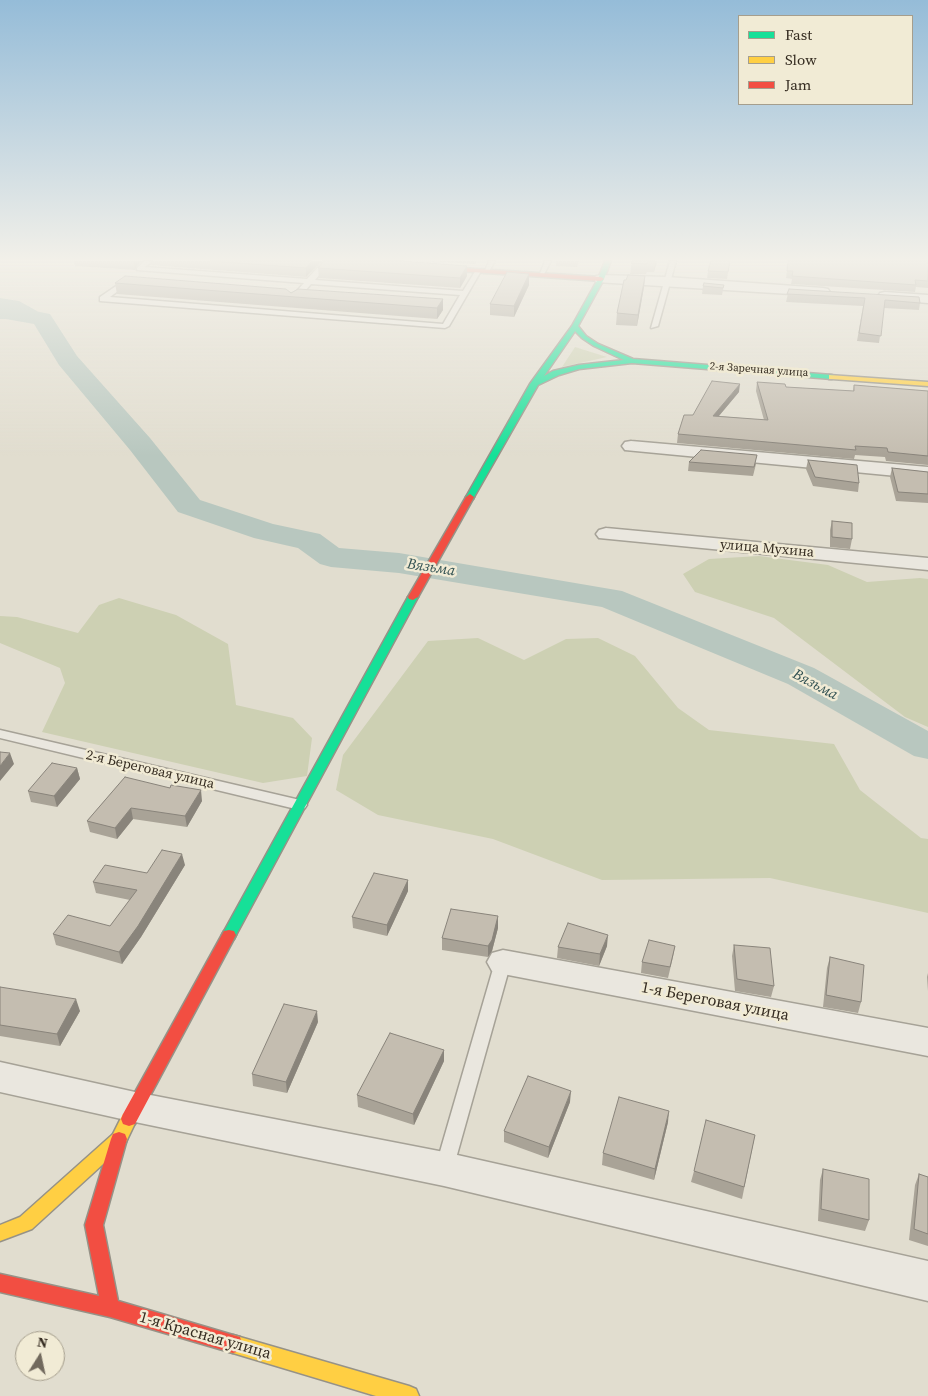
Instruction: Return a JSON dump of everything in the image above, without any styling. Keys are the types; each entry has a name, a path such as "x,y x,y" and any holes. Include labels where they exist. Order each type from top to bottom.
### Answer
{"main road":[{"path":"575,326 584,337 596,345 632,361"},
{"path":"110,1308 94,1225 119,1139 438,552 534,385 575,326"},
{"name":"2-я Заречная улица","path":"534,385 556,373 579,367 632,361 928,384"},
{"path":"0,1233 26,1223 119,1139"},
{"name":"1-я Красная улица","path":"0,1283 110,1308 409,1396"}],"street":[{"path":"631,446 928,473"},
{"name":"улица Мухина","path":"606,534 928,564"},
{"name":"1-я Береговая улица","path":"503,962 928,1042"},
{"path":"0,1077 135,1107 444,1169 928,1281"}],"lane":[{"name":"2-я Береговая улица","path":"0,734 300,805"},
{"path":"444,1169 503,962"}],"green space":[{"path":"575,347 607,357 562,367"},
{"path":"759,556 828,565 867,582 928,579 928,727 905,717 774,618 695,592 683,574 709,559"},
{"path":"119,598 176,615 228,644 236,705 293,718 312,738 307,776 263,783 42,732 65,683 60,668 0,643 0,616 17,617 78,633 99,605"},
{"path":"478,638 524,660 566,639 598,638 635,656 678,708 709,730 834,744 860,790 921,838 928,839 928,913 770,878 602,880 493,839 378,815 336,790 343,755 428,641"}],"building":[{"path":"860,326 882,326 881,336 859,333"},
{"path":"712,381 740,384 713,416 768,420 757,382 785,384 786,387 854,391 854,385 928,391 928,456 888,452 887,448 855,446 856,450 678,434 684,415 693,415"},
{"path":"701,450 757,455 754,467 689,462"},
{"path":"808,460 857,465 859,483 815,477"},
{"path":"892,468 928,472 928,494 898,492"},
{"path":"832,521 852,523 852,539 832,537"},
{"path":"0,752 10,753 0,766"},
{"path":"52,763 77,768 54,796 28,791"},
{"path":"125,777 170,788 171,785 201,790 185,816 131,808 115,828 87,821"},
{"path":"162,850 182,854 138,926 119,952 53,934 68,915 110,926 137,890 93,882 105,865 147,873"},
{"path":"374,873 408,880 387,925 352,917"},
{"path":"451,909 498,916 492,940 488,946 442,938"},
{"path":"568,923 608,935 600,954 558,947"},
{"path":"649,940 675,946 670,967 642,962"},
{"path":"734,945 770,948 774,986 737,979"},
{"path":"830,957 864,965 861,1002 826,995"},
{"path":"0,987 76,999 57,1034 0,1025"},
{"path":"284,1004 317,1011 286,1082 252,1074"},
{"path":"390,1033 444,1050 413,1114 357,1095"},
{"path":"528,1076 571,1091 549,1147 504,1131"},
{"path":"619,1097 669,1111 655,1169 603,1153"},
{"path":"706,1120 755,1135 744,1187 694,1171"},
{"path":"823,1169 869,1179 869,1220 821,1209"},
{"path":"919,1174 928,1177 928,1234 914,1229"}],"waterway":[{"name":"Вязьма","path":"47,326 68,360 140,444 189,506 265,531 309,541 331,557 399,563 610,598 801,676 928,747"}],"traffic: fast":[{"path":"575,326 584,337 596,345 630,360"},
{"path":"470,497 534,385 575,326"},
{"path":"534,384 556,373 579,367 632,361 832,377"},
{"path":"229,935 413,597"}],"traffic: slow":[{"path":"832,377 928,384"},
{"path":"0,1233 26,1223 119,1139 129,1119"},
{"path":"233,1344 409,1396"}],"traffic: jam":[{"path":"413,597 470,497"},
{"path":"129,1119 229,935"},
{"path":"110,1308 94,1225 119,1139"},
{"path":"0,1283 110,1308 233,1344"}]}
